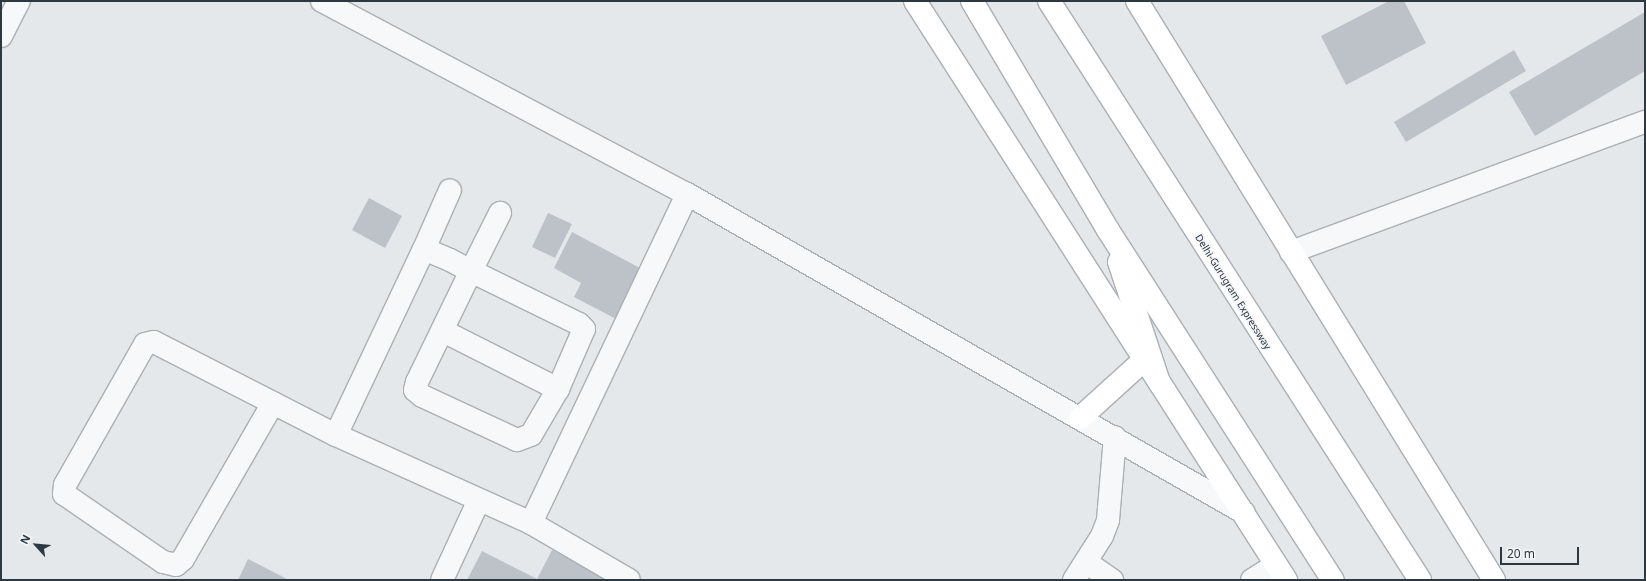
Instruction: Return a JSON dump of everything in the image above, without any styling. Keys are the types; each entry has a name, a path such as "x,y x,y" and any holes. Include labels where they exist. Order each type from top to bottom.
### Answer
{"main road":[{"path":"915,1 1281,572"},
{"path":"972,1 1108,230 1333,580"},
{"name":"Delhi-Gurugram Expressway","path":"1049,1 1420,580"},
{"path":"1137,1 1494,580"},
{"path":"1108,230 1158,379"},
{"path":"1080,418 1145,359"}],"street":[{"path":"1,36 19,1"},
{"path":"322,1 687,194 1115,437 1243,512"},
{"path":"1291,252 1645,122"},
{"path":"336,435 424,249 450,190"},
{"path":"531,522 687,194"},
{"path":"424,249 471,271 584,328 558,389 525,440 517,440 422,396 415,390 417,382 443,331 471,271 500,213"},
{"path":"443,331 558,389"},
{"path":"273,403 184,559 176,564 163,562 64,494 65,485 149,342 273,403 336,435 531,522 629,580"},
{"path":"1074,580 1086,562 1108,520 1115,437"},
{"path":"442,580 479,500"},
{"path":"1086,562 1112,580"},
{"path":"1252,580 1281,572"}],"building":[{"path":"1389,1 1404,1 1426,43 1346,85 1321,36"},
{"path":"1645,12 1645,71 1535,136 1509,92"},
{"path":"1514,50 1526,71 1406,142 1394,122"},
{"path":"369,198 402,216 385,248 352,230"},
{"path":"548,213 572,224 555,258 532,247"},
{"path":"572,232 642,269 616,319 574,297 581,283 554,268"},
{"path":"552,550 612,580 467,580 482,551 537,579"},
{"path":"248,559 289,580 238,580"}]}
